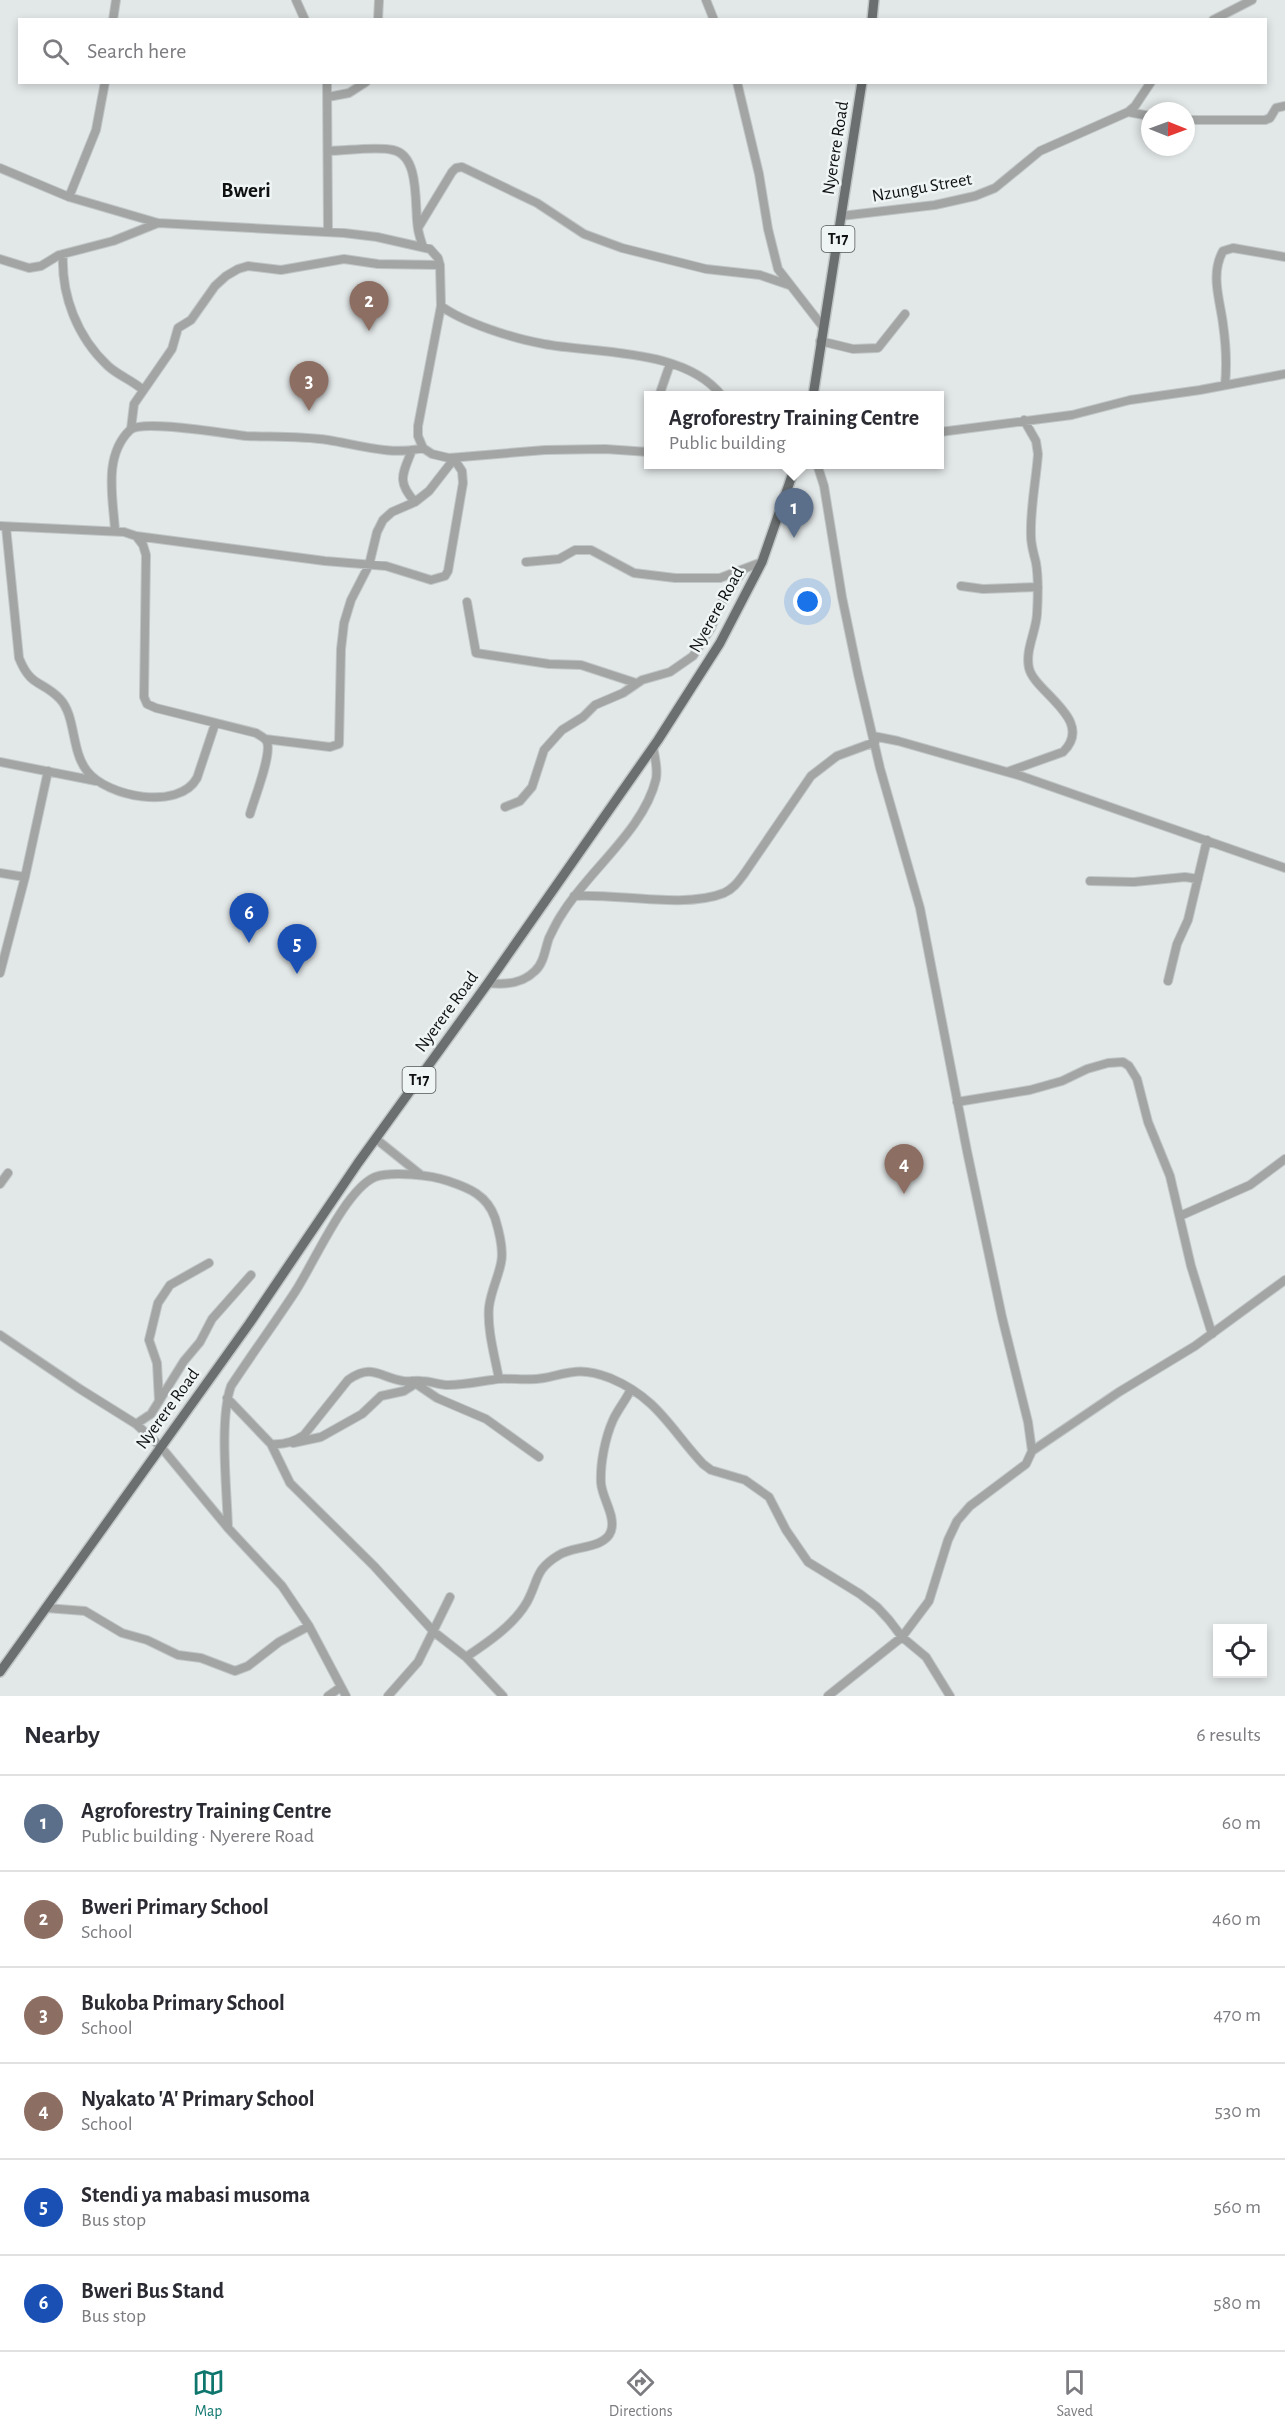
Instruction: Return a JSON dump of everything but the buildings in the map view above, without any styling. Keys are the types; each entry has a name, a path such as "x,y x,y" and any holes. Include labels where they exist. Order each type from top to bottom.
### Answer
{"main road":[{"path":"872,18 874,0"},
{"name":"Nyerere Road","path":"814,391 862,84"},
{"name":"Nyerere Road","path":"0,1672 249,1324 376,1138 653,747 720,643 762,562 795,469"}],"street":[{"path":"113,18 116,0"},
{"path":"296,0 304,18"},
{"path":"378,18 379,0"},
{"path":"706,0 713,18"},
{"path":"1217,18 1252,0"},
{"path":"69,197 96,130 105,84"},
{"path":"327,84 328,231"},
{"path":"328,97 349,93 363,84"},
{"path":"737,84 778,269 823,327"},
{"name":"Nzungu Street","path":"842,216 935,205 975,196 995,188 1040,151 1128,112 1135,106 1150,84"},
{"path":"1195,120 1265,120 1270,118 1276,108 1285,106"},
{"path":"1128,112 1141,114"},
{"path":"328,152 394,150 404,155 411,165 413,174 418,228 423,247"},
{"path":"418,228 452,172 462,167 537,203 584,234 622,248 706,268 760,275 789,285"},
{"path":"0,168 69,197 158,223 221,228 328,231 377,237 423,247 434,254 440,265 441,306 418,436 423,448 432,454 449,458 465,458"},
{"path":"0,259 29,268 36,267 63,254 113,242 158,223"},
{"path":"1225,385 1226,347 1216,281 1220,256 1223,251 1233,248 1285,258"},
{"path":"63,254 64,290 75,319 106,365 143,390"},
{"path":"115,530 112,466 116,452 131,429 134,404 172,349 178,328 191,320 215,286 238,269 248,266 281,270 344,259 378,264 440,265"},
{"path":"441,306 456,317 542,344 625,353 670,363 700,376 718,391"},
{"path":"820,341 853,349 878,348 905,314"},
{"path":"661,391 670,363"},
{"path":"944,431 1072,416 1130,400 1285,374"},
{"path":"1007,772 1063,752 1068,748 1071,736 1070,724 1064,709 1035,682 1029,670 1028,654 1036,619 1038,586 1030,532 1038,448 1024,420"},
{"path":"131,429 146,426 309,438 369,448 412,450 423,448"},
{"path":"136,536 143,545 146,555 144,697 147,704 255,734 265,739 330,747 339,744 341,736 341,649 344,623 351,600 369,565 383,520 392,512 415,502 429,491 454,459 509,451 604,449 644,452"},
{"path":"412,450 402,482 404,491 415,502"},
{"path":"99,781 88,772 80,760 67,712 61,700 25,674 19,658 3,527 115,530 136,536 394,568 425,579 438,579 445,576 448,571 463,483 462,471 454,459"},
{"path":"818,469 824,486 849,634 874,739 920,908 957,1102 1032,1451"},
{"path":"526,562 563,558 569,552 583,549 596,551 618,566 645,576 720,578 762,562"},
{"path":"505,807 520,801 532,787 544,750 562,730 583,717 595,705 623,693 636,683 670,672 693,656 711,628 720,604 744,570"},
{"path":"961,586 983,588 1038,586"},
{"path":"467,602 476,653 549,664 581,665 636,683"},
{"path":"0,762 99,781 145,797 159,799 182,792 193,785 215,724"},
{"path":"250,814 266,759 268,746 265,739"},
{"path":"574,896 706,898 725,892 737,884 811,776 821,766 837,756 874,739 1007,772 1285,868"},
{"path":"488,983 506,985 533,973 539,967 549,939 562,914 574,896 618,846 651,794 656,778 657,763 653,747"},
{"path":"0,974 4,936 25,877 48,771"},
{"path":"1168,981 1177,944 1188,920 1207,840"},
{"path":"0,873 25,877"},
{"path":"1090,881 1134,882 1185,877 1198,879"},
{"path":"957,1102 1030,1090 1062,1081 1094,1067 1123,1062 1129,1066 1137,1079 1148,1122 1170,1176 1191,1266 1212,1334"},
{"path":"376,1138 422,1176"},
{"path":"1180,1216 1250,1185 1285,1158"},
{"path":"0,1184 8,1173"},
{"path":"228,1528 225,1422 227,1398 231,1386 297,1289 341,1213 359,1189 376,1177 422,1176 465,1187 481,1196 490,1205 496,1220 502,1253 489,1310 498,1379"},
{"path":"159,1403 156,1363 149,1340 158,1303 170,1286 209,1263"},
{"path":"136,1424 151,1414 212,1319 251,1275"},
{"path":"828,1696 902,1637 929,1601 948,1540 957,1521 970,1506 1026,1464 1032,1451 1212,1334 1285,1280"},
{"path":"0,1335 136,1424 161,1447 228,1528 282,1586 309,1626 346,1696"},
{"path":"289,1443 304,1435 339,1390 357,1374 375,1372 401,1380 447,1385 498,1379 544,1378 567,1371 581,1371 612,1379 631,1389 663,1414 703,1464 711,1470 745,1480 770,1497 786,1530 808,1562 860,1594 890,1620 902,1637 926,1657 950,1696"},
{"path":"271,1444 308,1442 321,1437 362,1414 381,1396 404,1391 413,1382"},
{"path":"413,1382 437,1398 486,1419 539,1457"},
{"path":"466,1657 488,1642 517,1614 526,1603 540,1569 560,1554 602,1542 610,1534 611,1521 601,1485 601,1464 613,1420 631,1389"},
{"path":"227,1398 271,1444 290,1484 374,1566 434,1632 466,1657 503,1696"},
{"path":"388,1696 418,1662 450,1597"},
{"path":"46,1608 85,1611 122,1633 178,1655 201,1658 235,1671 248,1666 279,1642 309,1626"},
{"path":"328,1696 340,1687"}],"place":[{"name":"Bweri Primary School","path":"369,331"},
{"name":"Bukoba Primary School","path":"309,411"},
{"name":"Agroforestry Training Centre","path":"794,538"},
{"name":"Bweri Bus Stand","path":"249,943"},
{"name":"Stendi ya mabasi musoma","path":"297,974"},
{"name":"Nyakato 'A' Primary School","path":"904,1194"}],"district":[{"name":"Bweri","path":"246,190"}]}
